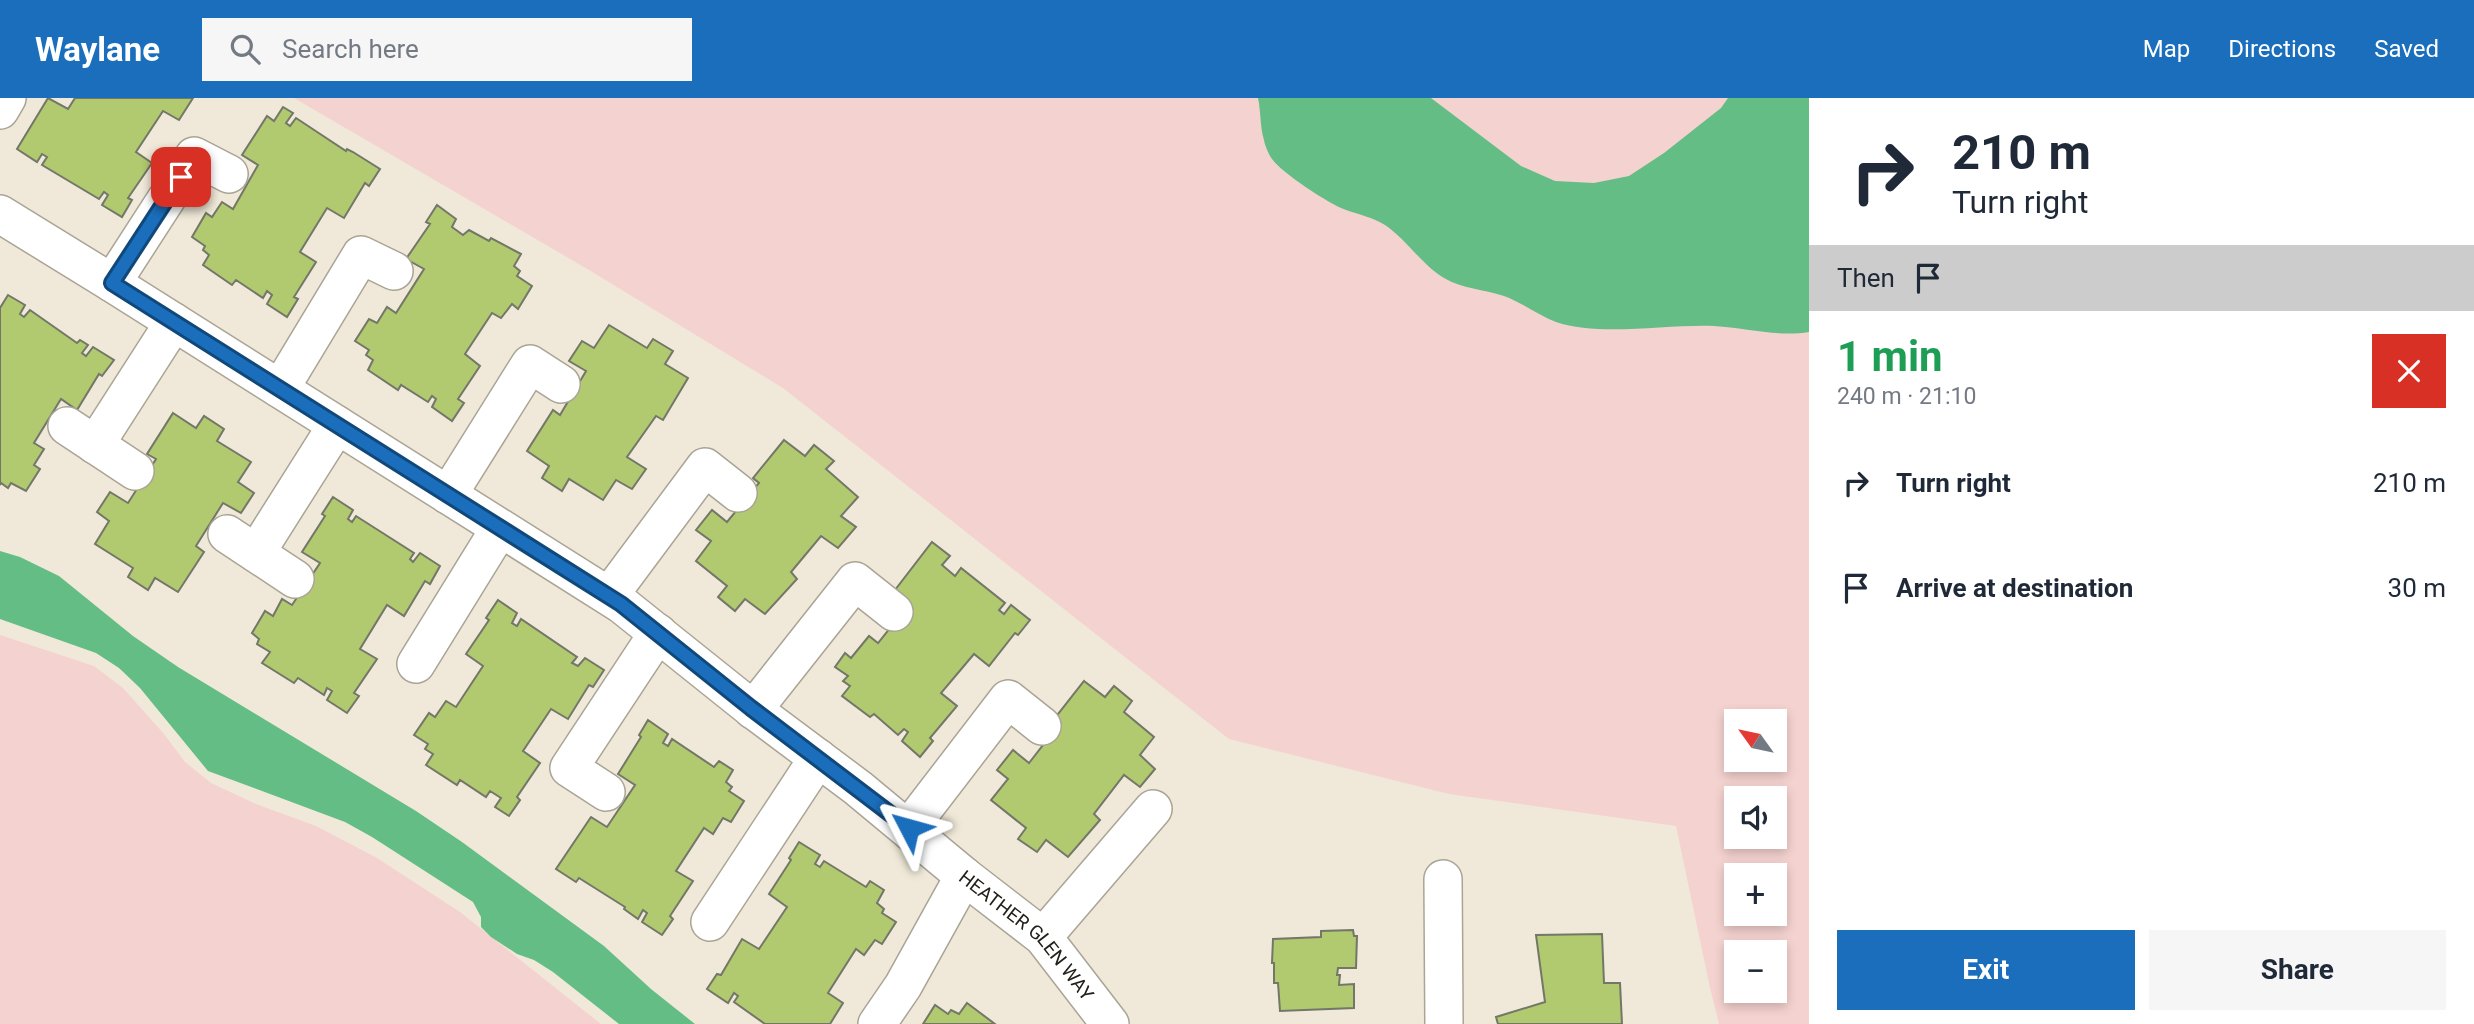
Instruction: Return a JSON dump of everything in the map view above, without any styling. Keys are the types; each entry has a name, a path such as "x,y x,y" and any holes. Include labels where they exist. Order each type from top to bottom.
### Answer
{"street":[{"path":"0,110 8,98"},
{"path":"112,283 194,156 229,174"},
{"name":"HEATHER GLEN WAY","path":"4,227 112,283 609,596 909,828 964,876 1043,937 1108,1023"},
{"path":"280,389 361,255 394,271"},
{"path":"135,471 81,435 174,322"},
{"path":"448,495 530,364 561,384"},
{"path":"295,579 241,543 337,425"},
{"path":"609,596 705,467 738,494"},
{"path":"416,664 500,528"},
{"path":"753,710 855,581 894,612"},
{"path":"606,792 569,768 658,633"},
{"path":"909,828 1008,699 1042,726"},
{"path":"710,922 818,758"},
{"path":"1043,937 1153,809"},
{"path":"877,1024 903,986 964,876"},
{"path":"1443,879 1444,1024"}],"shaded area":[{"path":"294,98 1809,98 1809,1024 1719,1024 1676,826 1449,794 1229,739 783,388 589,270"},
{"path":"1258,98 1431,98 1521,166 1555,181 1594,183 1629,176 1664,153 1721,108 1728,98 1809,98 1809,332 1773,333 1714,326 1593,329 1556,322 1504,296 1451,282 1428,266 1385,225 1329,201 1277,165 1265,142"},
{"path":"0,551 20,557 59,576 133,636 178,667 416,811 462,842 604,946 695,1024 619,1024 553,972 491,937 481,927 481,917 473,902 372,837 345,822 208,771 140,688 119,668 96,653 0,619"},
{"path":"0,635 94,666 123,688 185,762 211,783 256,804 316,826 377,858 460,912 601,1024 0,1024"}],"building":[{"path":"48,98 68,109 75,98 193,98 179,120 163,111 136,152 152,163 128,198 132,200 122,217 102,205 108,195 104,192 99,199 42,165 47,157 42,154 37,162 17,149"},
{"path":"283,107 293,113 286,123 290,126 296,118 346,151 347,149 353,152 380,169 369,186 365,183 344,218 327,208 300,252 316,262 294,297 298,299 287,317 267,304 272,295 267,291 263,298 236,280 232,285 203,265 209,255 203,250 205,246 192,237 206,213 212,217 222,202 233,209 258,165 242,155 267,116 274,121"},
{"path":"437,205 456,219 452,227 463,235 469,230 521,254 514,266 520,271 517,276 532,286 518,309 512,304 501,318 492,313 465,354 480,366 458,399 464,403 452,421 432,407 436,399 432,396 428,402 401,385 398,390 368,370 373,360 366,355 369,350 355,341 369,319 377,323 387,307 396,313 424,269 406,259 430,224 426,222"},
{"path":"8,295 25,305 20,314 24,317 30,310 77,343 80,340 88,345 82,353 86,356 93,347 114,360 102,376 99,374 77,410 61,399 34,443 44,449 34,465 40,469 26,491 11,483 8,488 1,483 0,485 0,308"},
{"path":"609,325 647,348 653,339 673,351 665,364 688,378 663,420 656,416 627,457 646,469 632,489 616,480 603,500 569,479 562,491 542,478 549,466 527,451 553,410 560,415 586,371 569,361 582,341 594,348"},
{"path":"173,413 196,428 204,416 224,429 217,441 251,462 238,482 254,493 241,513 223,503 196,546 204,552 178,592 155,578 148,590 128,577 133,568 95,544 109,521 97,512 110,492 128,503 156,459 147,454"},
{"path":"784,440 805,456 814,445 834,461 826,469 858,497 841,516 856,527 838,548 821,536 791,572 797,579 765,614 745,599 735,611 718,597 727,586 696,561 711,541 696,530 712,510 727,522 759,483 753,478"},
{"path":"333,497 353,510 348,519 352,522 356,516 414,553 410,559 413,562 420,553 440,566 430,584 425,581 404,616 387,605 360,649 377,659 354,693 359,696 347,713 327,700 332,691 327,688 324,695 298,678 294,683 262,663 270,652 257,644 259,639 252,633 265,611 273,616 282,599 292,605 320,563 302,552 325,516 322,514"},
{"path":"932,542 950,556 942,565 955,576 961,568 1005,603 999,610 1004,614 1011,605 1030,620 1018,635 1015,633 989,666 974,654 941,693 957,706 930,738 933,741 920,757 902,741 908,732 904,729 898,735 874,714 870,717 842,696 850,686 843,681 848,676 835,667 845,653 851,658 869,636 878,643 910,603 895,590"},
{"path":"498,600 517,613 512,623 517,626 521,619 577,657 572,663 578,666 585,658 604,670 593,687 589,685 568,719 551,709 523,751 540,763 517,797 520,800 509,816 495,807 501,798 490,791 486,797 460,780 457,785 426,765 433,754 425,749 428,744 414,735 429,713 435,717 446,701 456,707 483,666 466,654 489,620 486,618"},
{"path":"1084,681 1105,697 1114,686 1132,701 1124,712 1154,737 1140,755 1155,769 1140,787 1124,775 1094,814 1100,820 1068,857 1046,840 1037,852 1018,839 1026,828 991,800 1008,779 997,770 1013,750 1029,763 1060,723 1055,718"},
{"path":"648,720 668,734 663,743 668,746 672,739 714,767 719,761 733,770 726,782 732,787 729,791 744,801 731,822 723,818 713,834 704,828 676,871 693,881 670,916 673,919 662,935 642,922 647,913 643,910 638,919 624,909 625,907 579,878 576,882 556,869 591,817 607,827 635,785 618,774 641,737 639,735"},
{"path":"799,842 820,855 815,864 820,867 824,861 866,887 870,881 884,890 877,903 884,909 882,913 896,922 882,944 875,940 864,955 856,949 828,993 843,1003 830,1024 765,1024 734,1002 738,996 734,993 728,1003 707,989 717,974 721,975 742,939 759,949 787,907 769,894"},
{"path":"1353,930 1354,936 1357,936 1356,968 1338,968 1337,975 1340,975 1339,985 1354,984 1354,1008 1280,1011 1278,983 1274,983 1272,963 1273,939 1321,937 1321,931"},
{"path":"1602,934 1604,983 1620,983 1622,1024 1498,1024 1496,1017 1545,1002 1536,935"},
{"path":"967,1003 995,1024 923,1024 935,1005 948,1014 951,1010 959,1014"}],"route":[{"path":"181,177 112,283 621,604 751,708 909,828"}]}
